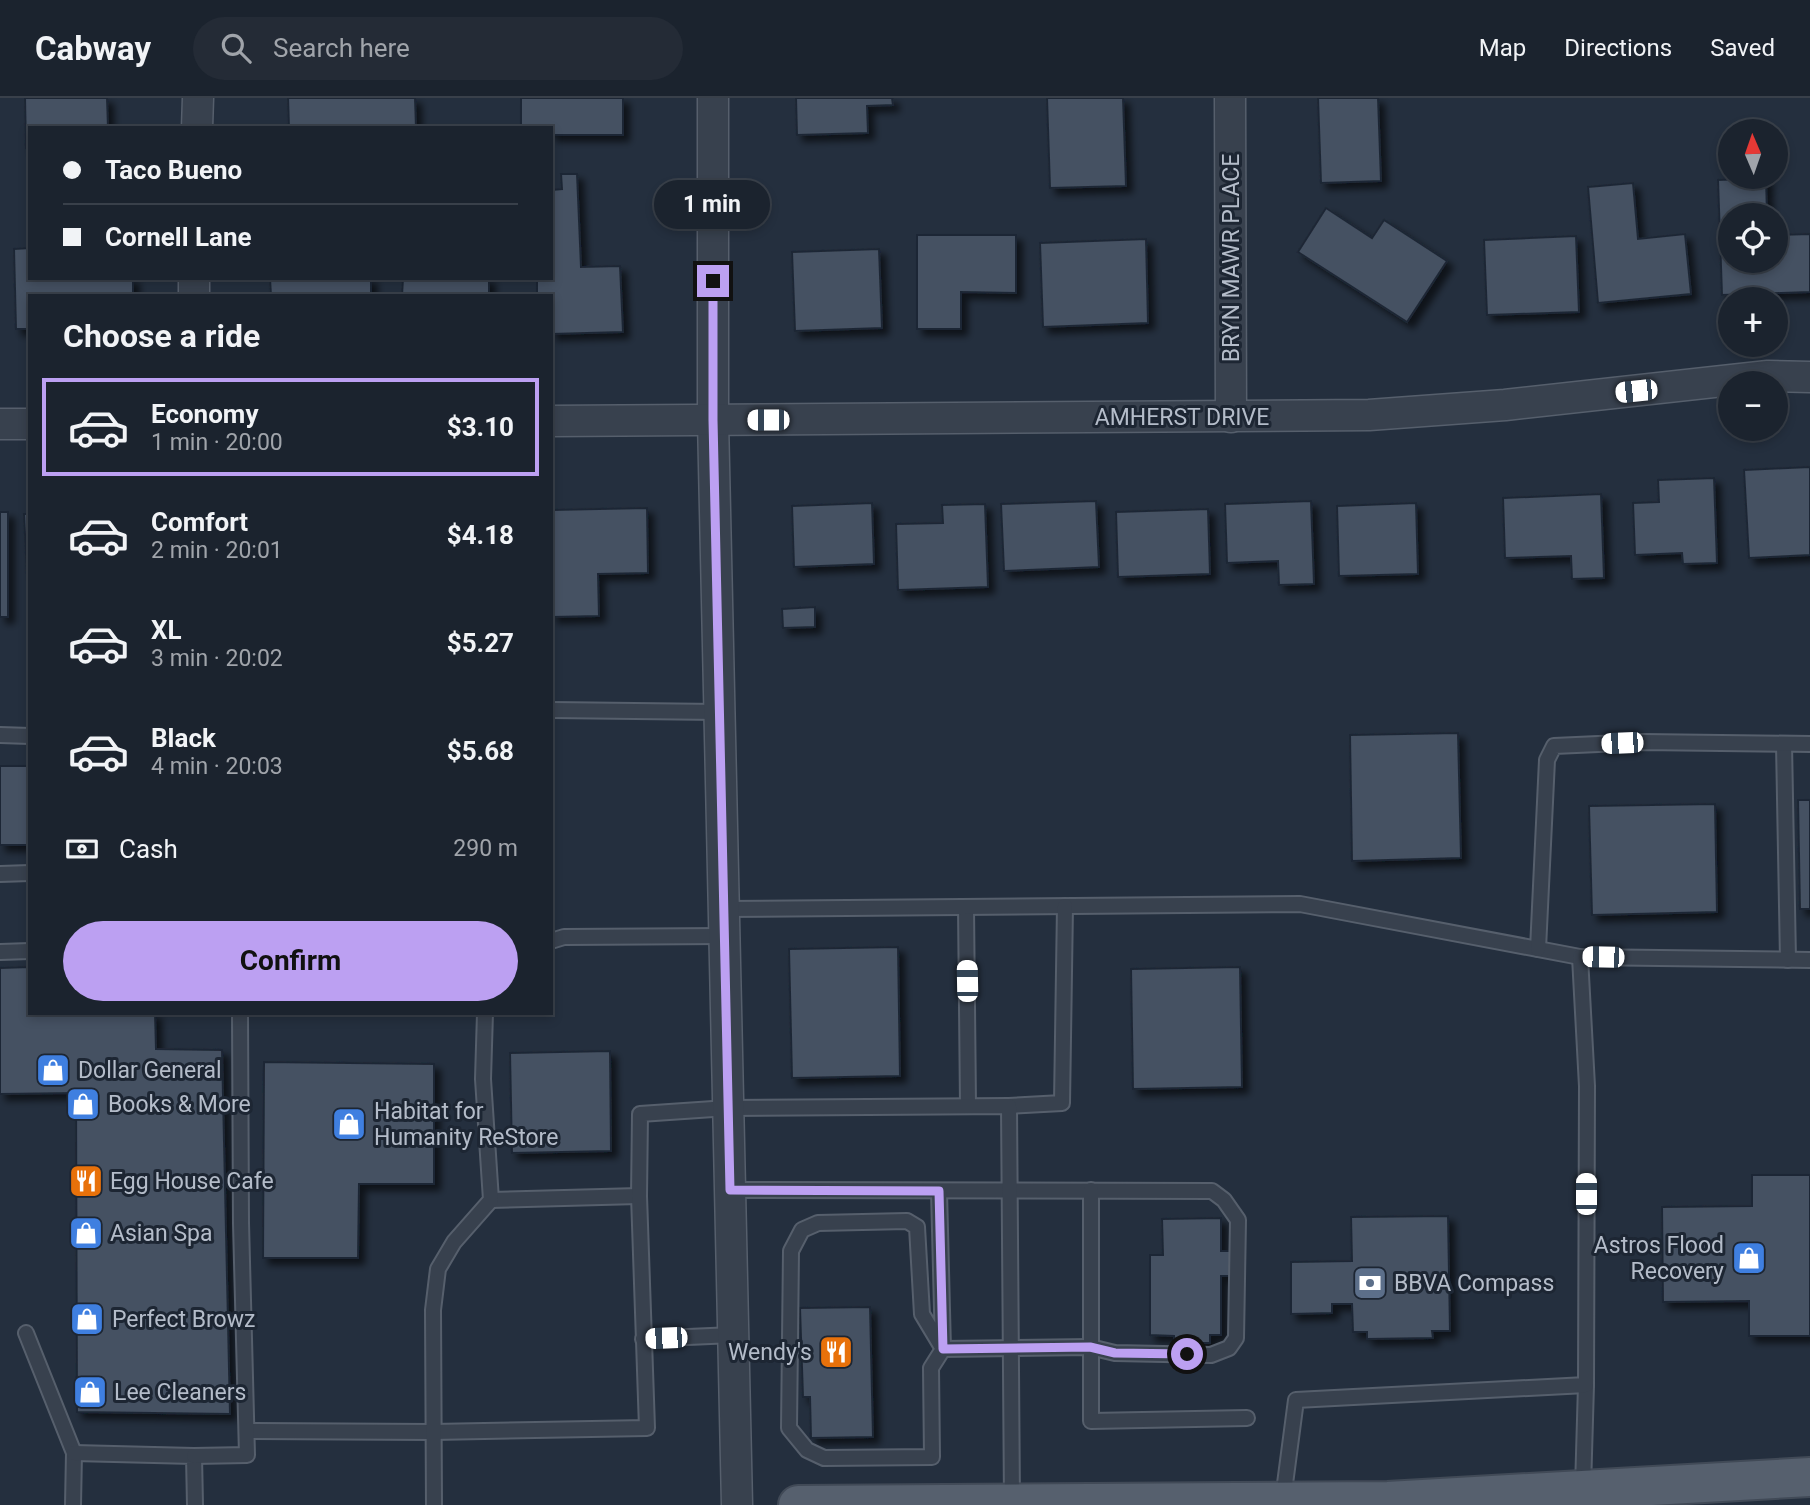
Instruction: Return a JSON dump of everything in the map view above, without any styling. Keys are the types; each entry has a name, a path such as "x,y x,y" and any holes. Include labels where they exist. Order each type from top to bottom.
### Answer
{"main road":[{"path":"798,1505 1388,1501 1766,1482 1810,1477"}],"street":[{"path":"197,126 198,98"},
{"path":"713,98 713,420 737,1505"},
{"name":"BRYN MAWR PLACE","path":"1230,98 1231,417"},
{"name":"AMHERST DRIVE","path":"553,421 1369,415 1504,405 1768,376 1810,377"},
{"path":"0,424 28,424"}],"lane":[{"path":"553,710 719,712"},
{"path":"0,735 28,736"},
{"path":"1538,949 1547,760 1554,746 1643,742 1810,744"},
{"path":"1784,744 1788,960"},
{"path":"0,874 28,873"},
{"path":"553,940 564,937 724,923 966,907 1300,904 1580,957 1810,960"},
{"path":"247,1432 647,1428 639,1196 640,1114 728,1108 1009,1106 1062,1103 1065,906"},
{"path":"966,907 968,1105"},
{"path":"0,952 28,951"},
{"path":"1580,957 1587,1086 1583,1490"},
{"path":"74,1452 247,1455 241,1223 240,1015"},
{"path":"434,1505 433,1310 438,1269 454,1241 491,1200 483,1079 485,1015"},
{"path":"1009,1106 1012,1504"},
{"path":"730,1190 1212,1191 1224,1200 1238,1220 1236,1338 1229,1348 1211,1355 1115,1353 1090,1347 943,1349"},
{"path":"1091,1190 1090,1421 1247,1418"},
{"path":"939,1191 943,1349 930,1368 932,1457 824,1458 807,1450 789,1428 791,1251 802,1230 818,1223 907,1222 917,1227 922,1314 943,1349"},
{"path":"491,1200 639,1196"},
{"path":"26,1333 74,1452 73,1505"},
{"path":"643,1339 733,1335"},
{"path":"1283,1501 1296,1400 1586,1385"},
{"path":"194,1456 195,1505"}],"building":[{"path":"25,98 107,98 108,126 28,126 26,148"},
{"path":"288,98 415,98 416,126 289,126"},
{"path":"521,98 623,98 623,135 553,135 553,126 521,126"},
{"path":"796,98 892,98 893,105 867,106 868,133 797,135"},
{"path":"1047,98 1123,98 1126,186 1050,188"},
{"path":"1318,98 1378,98 1381,181 1321,183"},
{"path":"561,174 577,174 581,267 620,266 623,332 553,334 553,294 537,294 537,280 553,280 553,190 562,189"},
{"path":"1633,183 1638,239 1685,234 1691,294 1598,303 1588,187"},
{"path":"1718,189 1766,189 1767,203 1719,203"},
{"path":"1326,208 1372,238 1384,220 1447,261 1407,322 1298,252"},
{"path":"1810,234 1810,292 1788,293 1788,287 1722,287 1721,273 1788,273 1788,235"},
{"path":"917,235 1016,235 1016,293 961,292 961,329 917,329"},
{"path":"1576,236 1579,312 1487,315 1484,240"},
{"path":"1146,239 1148,323 1043,327 1040,243"},
{"path":"28,248 28,280 133,280 133,294 28,294 28,329 16,329 14,249"},
{"path":"879,249 882,328 795,331 792,252"},
{"path":"270,280 371,280 371,294 271,294"},
{"path":"403,280 489,280 489,294 402,294"},
{"path":"1810,467 1810,555 1749,558 1744,470"},
{"path":"1714,478 1717,563 1683,564 1682,553 1635,555 1633,503 1659,502 1658,480"},
{"path":"1601,494 1604,578 1572,579 1571,556 1505,558 1503,498"},
{"path":"1096,501 1099,567 1004,571 1001,504"},
{"path":"1311,501 1314,584 1279,585 1278,561 1227,563 1225,504"},
{"path":"872,503 874,564 794,567 792,506"},
{"path":"1416,503 1418,574 1339,576 1337,506"},
{"path":"985,504 988,587 898,590 896,524 943,523 942,505"},
{"path":"647,508 648,573 598,574 599,616 553,617 553,510"},
{"path":"1208,509 1210,574 1118,577 1116,512"},
{"path":"0,512 8,512 8,617 0,617"},
{"path":"24,514 28,514 27,574"},
{"path":"815,607 815,627 783,628 782,609"},
{"path":"1458,733 1461,858 1352,861 1350,735"},
{"path":"0,766 28,766 28,845 0,845"},
{"path":"1798,800 1810,800 1810,909 1800,909"},
{"path":"1715,804 1717,912 1592,915 1589,806"},
{"path":"898,947 900,1076 792,1078 789,949"},
{"path":"28,967 28,1015 155,1015 156,1049 222,1050 230,1414 77,1412 76,1093 0,1094 0,968"},
{"path":"1240,967 1242,1087 1133,1089 1131,969"},
{"path":"610,1051 611,1151 512,1153 510,1053"},
{"name":"Habitat for Humanity ReStore","path":"264,1062 434,1064 434,1184 359,1184 358,1258 263,1258"},
{"path":"1752,1175 1810,1175 1810,1336 1749,1336 1749,1301 1663,1302 1662,1207 1752,1206"},
{"name":"BBVA Compass","path":"1448,1216 1450,1331 1432,1331 1433,1338 1367,1339 1367,1332 1353,1332 1352,1304 1332,1304 1332,1313 1291,1314 1291,1262 1352,1261 1351,1217"},
{"path":"1221,1218 1221,1251 1232,1251 1231,1276 1221,1276 1221,1335 1210,1335 1210,1343 1174,1343 1174,1336 1150,1335 1150,1255 1163,1255 1162,1219"},
{"name":"Wendy's","path":"870,1307 873,1437 811,1438 810,1397 803,1397 800,1308"}],"place":[{"name":"Dollar General","path":"53,1070"},
{"name":"Books & More","path":"83,1104"},
{"name":"Habitat for Humanity ReStore","path":"349,1124"},
{"name":"Egg House Cafe","path":"86,1181"},
{"name":"Asian Spa","path":"86,1233"},
{"name":"Astros Flood Recovery","path":"1749,1258"},
{"name":"BBVA Compass","path":"1370,1283"},
{"name":"Perfect Browz","path":"87,1319"},
{"name":"Wendy's","path":"836,1352"},
{"name":"Lee Cleaners","path":"90,1392"}],"route":[{"path":"713,281 713,420 730,1190 939,1191 943,1349 1090,1347 1115,1353 1187,1354"}]}
